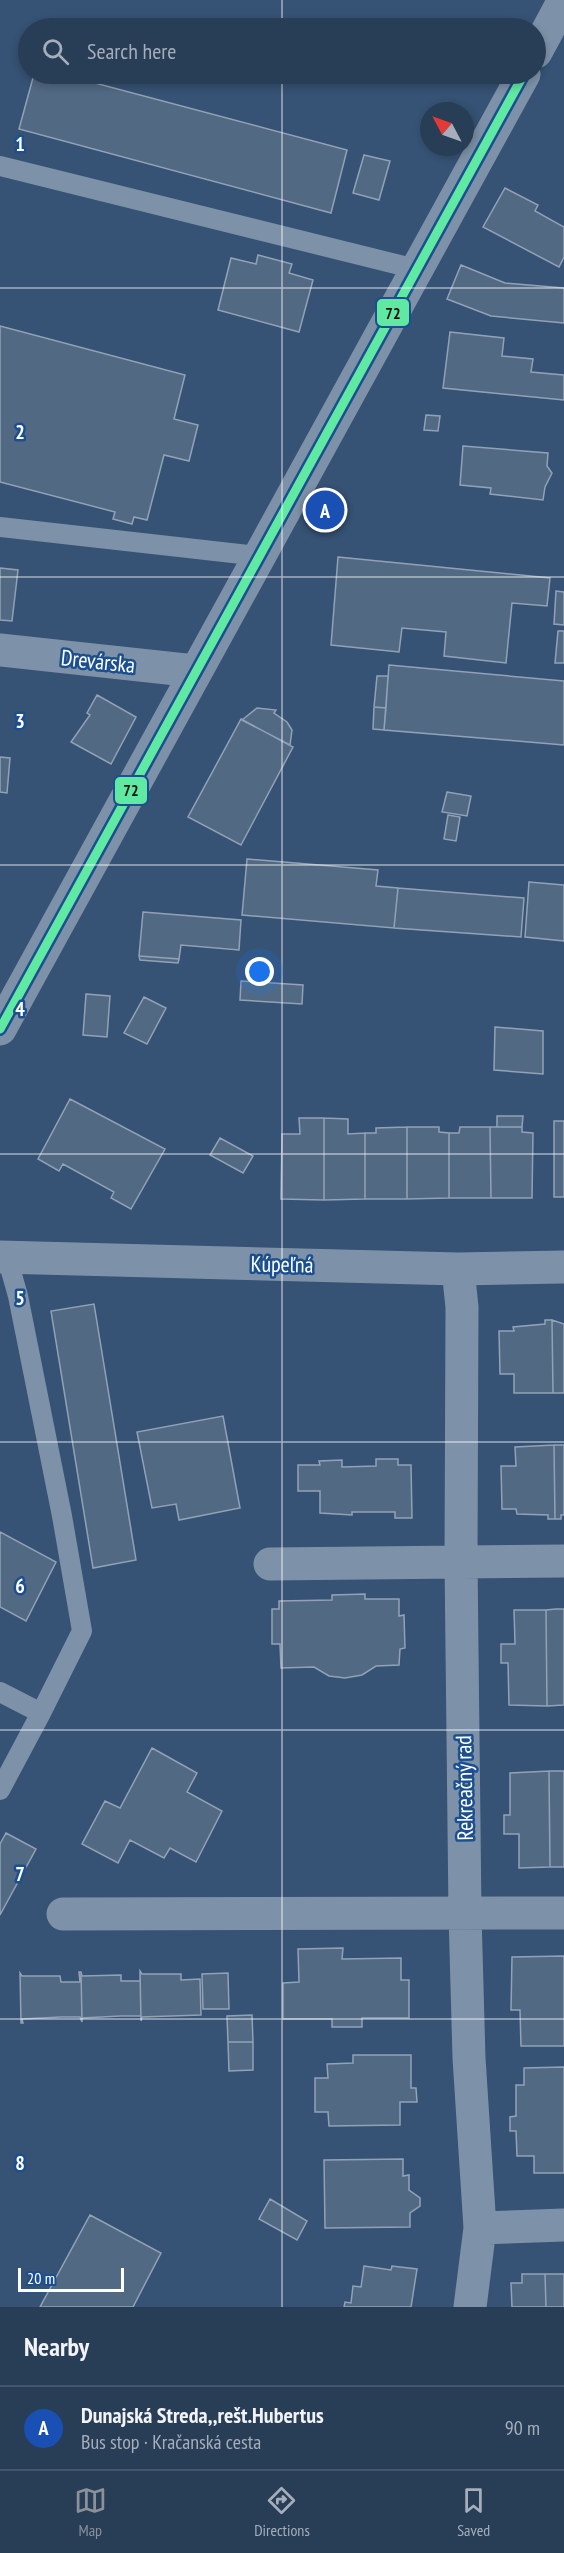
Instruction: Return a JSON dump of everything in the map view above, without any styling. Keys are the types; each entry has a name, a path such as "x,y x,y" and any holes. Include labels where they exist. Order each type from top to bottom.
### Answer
{"street":[{"path":"546,33 564,0"},
{"path":"0,1029 518,84"},
{"name":"Drevárska","path":"0,650 195,671"},
{"name":"Kúpeľná","path":"4,1257 458,1269 564,1267"},
{"name":"Rekreačný rad","path":"458,1269 462,1306 460,1560 465,1914 470,2058 480,2228 470,2307"},
{"path":"270,1564 460,1560 564,1561"},
{"path":"63,1914 564,1913"},
{"path":"480,2228 564,2225"}],"lane":[{"path":"0,166 416,269"},
{"path":"0,527 258,556"},
{"path":"0,1790 82,1631 60,1504 18,1296 4,1257"},
{"path":"0,1692 41,1713"}],"building":[{"path":"31,84 99,84 347,150 331,213 19,129"},
{"path":"364,155 390,161 379,200 353,193"},
{"path":"505,188 538,205 535,211 564,227 564,257 559,267 483,227"},
{"path":"258,255 292,264 289,273 313,280 299,332 218,310 231,258 256,264"},
{"path":"461,265 505,283 564,288 564,323 491,316 447,299"},
{"path":"0,326 185,375 174,419 198,425 189,461 164,455 147,520 134,517 132,524 113,519 115,512 0,482"},
{"path":"450,332 504,338 502,356 533,359 531,372 564,375 564,400 443,388"},
{"path":"426,415 440,416 438,431 424,430"},
{"path":"463,446 548,453 547,466 552,473 545,487 543,500 490,494 491,488 460,485"},
{"path":"338,557 550,578 547,606 512,603 506,663 444,656 446,632 402,628 399,652 331,645"},
{"path":"0,568 18,570 12,621 0,620"},
{"path":"556,591 564,592 564,625 554,624"},
{"path":"558,631 564,631 564,663 555,663"},
{"path":"389,665 564,681 564,745 384,730"},
{"path":"377,676 388,676 386,708 374,707"},
{"path":"97,695 136,717 111,764 71,742 90,715 87,713"},
{"path":"374,707 386,708 384,730 373,729"},
{"path":"257,708 276,710 274,713 287,722 292,730 290,745 242,720"},
{"path":"241,719 293,747 241,845 188,817"},
{"path":"0,757 10,758 7,793 0,792"},
{"path":"447,792 471,796 467,816 442,812"},
{"path":"448,815 460,817 456,841 444,839"},
{"path":"247,859 378,870 376,886 398,888 394,928 242,915"},
{"path":"529,882 564,885 564,941 525,937"},
{"path":"398,888 524,898 521,937 394,928"},
{"path":"143,912 241,920 239,950 181,945 179,959 139,956"},
{"path":"139,956 179,959 178,963 140,960"},
{"path":"241,981 303,985 302,1004 240,1000"},
{"path":"86,994 110,996 107,1037 83,1035"},
{"path":"144,997 166,1008 147,1044 124,1033"},
{"path":"495,1027 543,1031 543,1074 494,1070"},
{"path":"70,1099 165,1149 131,1209 111,1198 114,1192 63,1164 59,1171 38,1159"},
{"path":"497,1116 523,1116 522,1127 497,1127"},
{"path":"299,1118 324,1118 324,1200 281,1199 282,1134 300,1134"},
{"path":"324,1118 348,1119 348,1134 365,1133 365,1199 324,1200"},
{"path":"554,1121 564,1121 564,1197 554,1197"},
{"path":"407,1127 439,1127 439,1132 449,1133 449,1198 407,1199"},
{"path":"407,1127 407,1199 365,1199 365,1133 376,1133 376,1128"},
{"path":"460,1127 490,1127 491,1198 449,1198 449,1133 459,1133"},
{"path":"490,1127 522,1127 522,1132 533,1133 532,1198 491,1198"},
{"path":"220,1138 253,1156 243,1173 210,1155"},
{"path":"94,1304 136,1560 93,1568 51,1311"},
{"path":"545,1320 552,1320 553,1393 514,1393 514,1374 500,1374 499,1331 514,1331 513,1327 545,1324"},
{"path":"552,1320 564,1324 564,1393 553,1393"},
{"path":"223,1416 240,1508 179,1520 176,1504 152,1508 137,1432"},
{"path":"554,1445 564,1445 564,1515 561,1515 561,1519 555,1519"},
{"path":"554,1445 555,1519 548,1519 548,1515 517,1514 516,1509 502,1509 501,1466 516,1466 515,1447"},
{"path":"376,1459 398,1459 398,1465 411,1465 412,1518 395,1518 395,1512 352,1512 352,1515 320,1513 320,1491 298,1491 298,1465 320,1465 319,1461 342,1460 342,1467 376,1466"},
{"path":"0,1532 56,1562 26,1621 0,1607"},
{"path":"365,1594 365,1599 399,1599 399,1616 404,1615 405,1648 400,1649 399,1665 376,1666 362,1675 345,1678 329,1676 314,1667 281,1668 280,1644 272,1644 272,1609 279,1609 279,1601 332,1600 332,1595"},
{"path":"564,1609 564,1705 547,1706 546,1610"},
{"path":"514,1610 546,1610 547,1706 509,1705 508,1663 501,1663 501,1644 515,1644"},
{"path":"152,1748 197,1773 187,1792 222,1811 196,1862 170,1848 164,1858 130,1840 118,1863 82,1844 105,1801 120,1808"},
{"path":"549,1771 564,1771 564,1867 550,1867"},
{"path":"549,1771 550,1867 519,1868 519,1834 504,1834 504,1815 510,1815 510,1773"},
{"path":"6,1833 36,1849 0,1915 0,1844"},
{"path":"343,1948 342,1959 401,1958 401,1980 409,1980 409,2018 362,2018 362,2027 332,2027 332,2019 283,2019 283,1983 299,1982 298,1949"},
{"path":"564,1956 564,2046 521,2046 520,2010 511,2010 512,1957"},
{"path":"140,1971 142,1974 181,1974 181,1980 200,1979 201,2015 142,2017 141,2021"},
{"path":"140,1971 141,2016 82,2018 82,2022 81,1972 82,1976 121,1975 121,1981 140,1981"},
{"path":"79,1972 81,1972 82,2022 80,2017 61,2017 22,2019 23,2023 21,2023 20,1973 22,1976 60,1976 61,1982 80,1982"},
{"path":"228,1973 229,2009 203,2009 202,1974"},
{"path":"252,2015 253,2042 228,2042 227,2016"},
{"path":"228,2042 253,2042 253,2070 229,2071"},
{"path":"353,2055 411,2055 411,2088 416,2088 417,2102 400,2102 400,2125 329,2126 328,2112 315,2112 315,2078 328,2078 327,2064 353,2063"},
{"path":"564,2067 564,2173 534,2173 534,2156 517,2156 516,2131 510,2131 510,2117 516,2116 516,2085 524,2085 524,2068"},
{"path":"403,2159 403,2176 409,2175 409,2190 420,2198 420,2206 410,2213 410,2227 325,2228 324,2160"},
{"path":"270,2199 307,2221 297,2240 259,2219"},
{"path":"90,2215 161,2253 133,2307 40,2307"},
{"path":"364,2266 391,2270 392,2266 417,2269 411,2307 344,2307 345,2302 351,2303 353,2286 361,2287"},
{"path":"522,2274 545,2274 546,2307 512,2307 511,2283 522,2283"},
{"path":"545,2274 564,2274 564,2307 546,2307"}],"transit line":[{"name":"72","path":"0,1029 519,84"}],"place":[{"name":"Dunajská Streda,,rešt.Hubertus","path":"325,510"}]}
